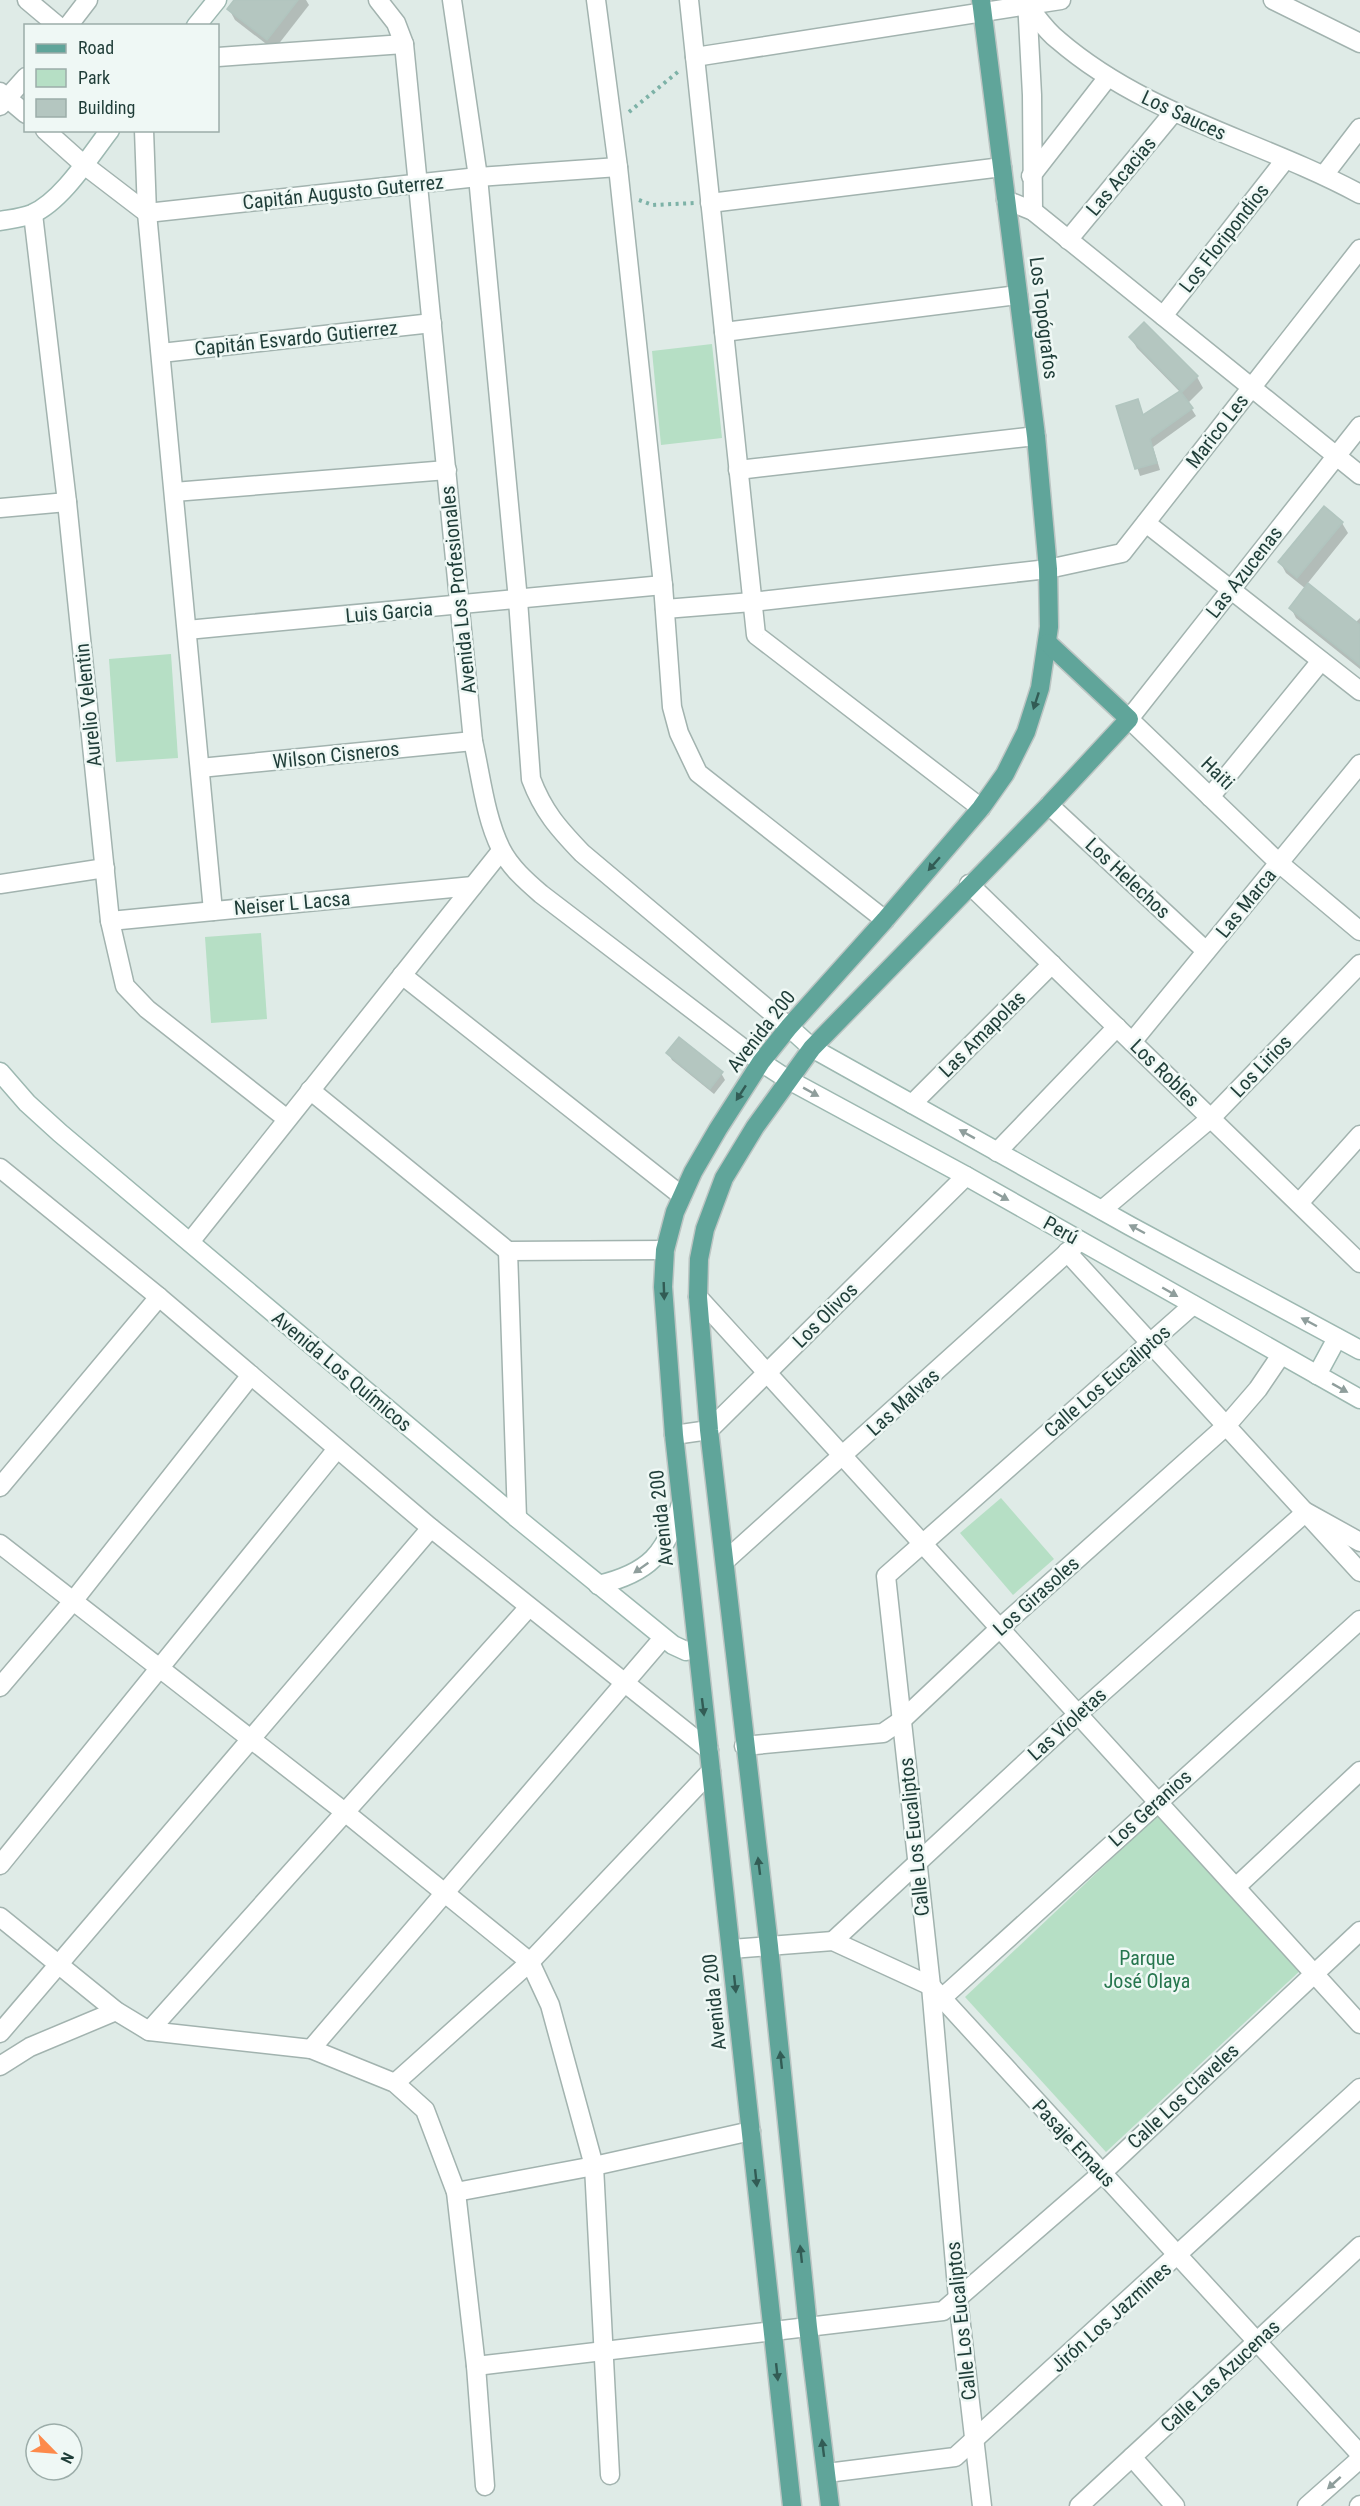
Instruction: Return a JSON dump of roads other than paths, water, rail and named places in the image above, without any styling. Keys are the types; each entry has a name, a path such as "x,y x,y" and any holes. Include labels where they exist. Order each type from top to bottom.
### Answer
{"main road":[{"name":"Los Topógrafos","path":"981,7 1036,436 1048,569 1048,644"},
{"name":"Haiti","path":"1048,644 1129,719"},
{"name":"Avenida 200","path":"792,2506 674,1435 663,1287 665,1250 675,1212 682,1196 718,1129 761,1062 981,808 1005,774 1026,732 1040,688 1048,644"},
{"path":"830,2506 808,2326 769,1946 709,1430 698,1297 699,1259 711,1209 724,1178 787,1079 812,1047 969,884 1049,805 1129,719"}],"street":[{"path":"27,0 56,24"},
{"path":"70,24 88,0"},
{"path":"198,24 217,0"},
{"name":"Avenida Los Profesionales","path":"378,0 396,23 404,45 473,741 501,851 518,873 541,894 761,1062"},
{"path":"452,0 478,177 518,600 531,778 540,803 556,826 582,853 789,1027"},
{"path":"596,0 621,194 663,585 672,707 679,733 698,773 885,920"},
{"path":"689,0 756,635 981,808"},
{"path":"695,57 981,7 1061,0"},
{"path":"1273,0 1360,43"},
{"path":"1027,3 1032,95 1033,211"},
{"name":"Los Sauces","path":"1027,3 1056,39 1108,77 1173,113 1324,175 1360,194"},
{"path":"219,57 404,45"},
{"path":"1031,176 1108,77"},
{"path":"24,79 3,99 24,113"},
{"name":"Las Acacias","path":"1068,240 1173,113"},
{"path":"1324,175 1360,128"},
{"path":"47,132 83,164 147,213"},
{"path":"0,221 33,214 57,195 108,132"},
{"path":"144,132 147,213 213,911"},
{"name":"Los Floripondios","path":"1163,316 1285,160"},
{"name":"Capitán Augusto Guterrez","path":"147,213 478,177 618,167"},
{"path":"710,203 1002,167"},
{"path":"1006,200 1033,211 1360,475"},
{"name":"Aurelio Velentin","path":"33,214 67,502 110,921 125,986 147,1009 287,1119"},
{"name":"Marico Les","path":"665,609 752,602 1048,569 1122,553 1360,249"},
{"path":"724,332 1018,295"},
{"name":"Capitán Esvardo Gutierrez","path":"161,353 432,323"},
{"name":"Las Azucenas","path":"1129,719 1360,426"},
{"path":"738,470 1036,436"},
{"path":"174,492 447,470"},
{"path":"0,508 67,502"},
{"path":"1146,523 1360,691"},
{"name":"Luis Garcia","path":"187,630 460,606 663,585"},
{"path":"1210,797 1321,661"},
{"name":"Haiti","path":"1129,719 1279,863 1360,931"},
{"name":"Wilson Cisneros","path":"200,768 473,741"},
{"name":"Las Marca","path":"1132,1042 1360,764"},
{"name":"Los Helechos","path":"1049,805 1206,951"},
{"path":"190,1242 501,851"},
{"path":"0,884 105,868"},
{"name":"Los Robles","path":"969,884 1360,1263"},
{"name":"Neiser L Lacsa","path":"110,921 473,886"},
{"name":"Las Amapolas","path":"912,1104 1052,964"},
{"name":"Los Lirios","path":"1102,1210 1211,1118 1360,964"},
{"path":"402,975 682,1196"},
{"name":"Perú","path":"789,1027 812,1047 912,1104 1360,1350"},
{"path":"998,1152 1117,1027"},
{"name":"Perú","path":"761,1062 787,1079 966,1176 1073,1246 1193,1305 1360,1399"},
{"name":"Avenida Los Químicos","path":"0,1072 27,1103 516,1518 663,1638 686,1651 696,1649"},
{"path":"310,1090 508,1251 665,1250"},
{"path":"1299,1203 1360,1135"},
{"path":"0,1168 159,1297 431,1528 709,1750"},
{"name":"Los Olivos","path":"709,1430 966,1176"},
{"path":"1073,1246 1150,1343 1360,1572"},
{"name":"Las Malvas","path":"725,1561 1073,1246"},
{"path":"508,1251 516,1518"},
{"path":"0,1487 159,1297"},
{"path":"698,1297 1360,2024"},
{"name":"Calle Los Eucaliptos","path":"982,2506 957,2299 936,1992 917,1862 886,1576 1193,1305"},
{"path":"1317,1375 1337,1338"},
{"name":"Los Girasoles","path":"744,1746 883,1732 902,1720 1226,1426 1258,1389 1281,1355"},
{"path":"0,1688 74,1600 251,1375"},
{"path":"674,1435 709,1430"},
{"path":"0,1865 337,1449"},
{"path":"598,1585 636,1572 660,1551 673,1531 682,1502"},
{"path":"1306,1512 1360,1542"},
{"name":"Las Violetas","path":"832,1941 1079,1713 1306,1512"},
{"path":"0,2033 431,1528"},
{"path":"0,1544 346,1813 530,1962 550,2006 594,2166 610,2475"},
{"path":"149,2031 529,1606"},
{"name":"Los Geranios","path":"936,1992 1158,1801 1360,1620"},
{"path":"311,2049 663,1638"},
{"path":"395,2083 530,1962 711,1771"},
{"path":"1236,1887 1360,1771"},
{"path":"0,1917 116,2011 149,2031 311,2049 395,2083 425,2110 456,2192 476,2366 484,2486"},
{"name":"Calle Los Claveles","path":"476,2366 943,2311 1102,2173 1360,1931"},
{"name":"Pasaje Emaus","path":"731,1949 832,1941 936,1992 1360,2454"},
{"path":"0,2067 30,2047 116,2011"},
{"name":"Jirón Los Jazmines","path":"827,2473 955,2457 975,2442 1360,2088"},
{"path":"456,2192 594,2166 751,2131"},
{"name":"Calle Las Azucenas","path":"1079,2506 1360,2246"},
{"path":"1132,2457 1175,2506"},
{"path":"1307,2506 1360,2459"}],"park label":[{"name":"Parque José Olaya","path":"1147,1970"}]}
